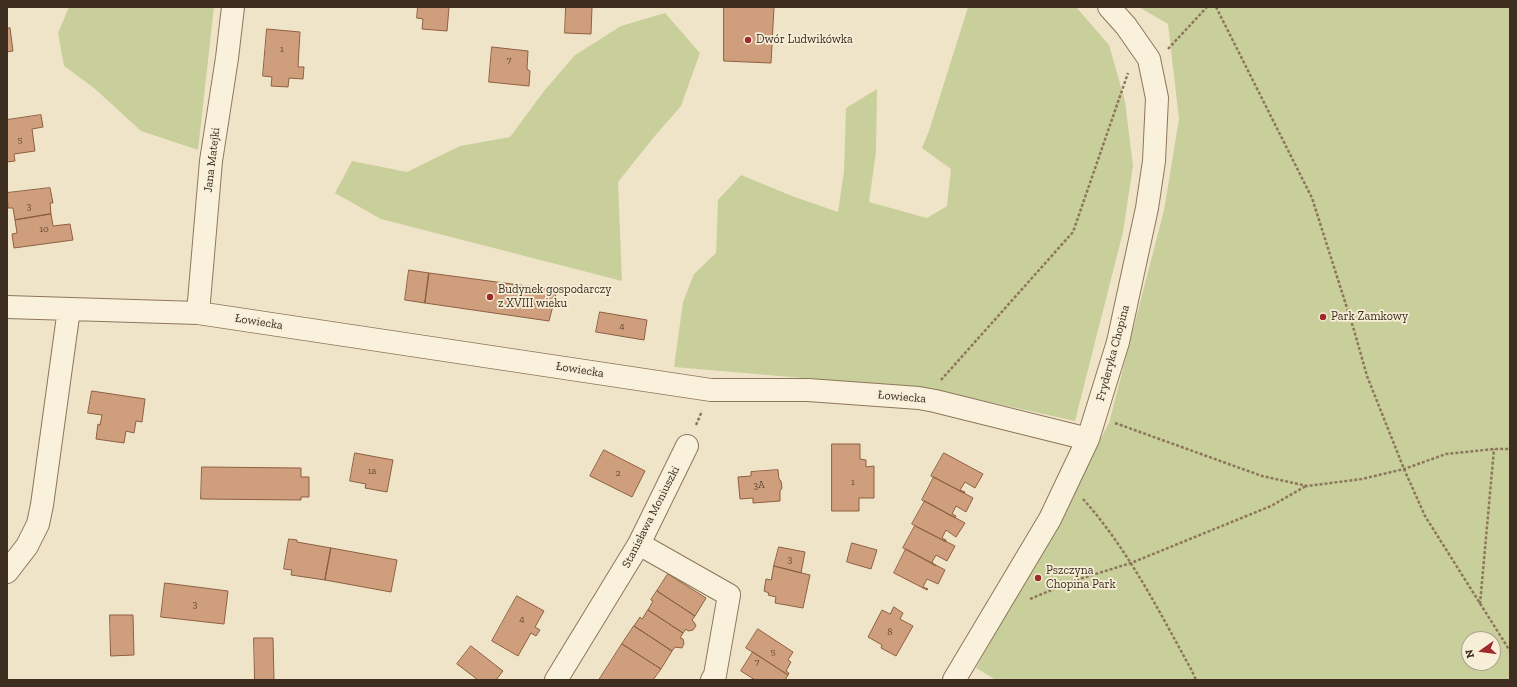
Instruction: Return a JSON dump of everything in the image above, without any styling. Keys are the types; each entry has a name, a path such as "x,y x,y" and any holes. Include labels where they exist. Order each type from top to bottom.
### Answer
{"street":[{"name":"Jana Matejki","path":"198,313 211,161 228,58 233,7"},
{"name":"Fryderyka Chopina","path":"954,680 1046,526 1065,488 1088,439 1118,342 1147,208 1154,161 1157,98 1149,59 1126,26 1109,7"},
{"name":"Łowiecka","path":"7,307 198,313 711,390 808,390 919,398 1088,439"},
{"path":"7,572 27,546 38,524 42,505 69,309"},
{"name":"Stanisława Moniuszki","path":"556,680 639,544 687,446"},
{"path":"639,544 729,595 715,675 712,680"}],"path":[{"path":"938,383 1073,232 1130,70 1167,50 1207,7"},
{"path":"1216,7 1312,198 1367,376 1404,469 1425,516 1510,651"},
{"path":"687,446 711,390"},
{"path":"1088,439 1114,422 1262,476 1307,486 1362,479 1404,469 1446,454 1494,449 1510,449"},
{"path":"1480,604 1494,449"},
{"path":"1023,602 1073,581 1131,563 1271,506 1307,486"},
{"path":"1065,488 1080,496 1092,508 1131,563 1196,680"}],"green space":[{"path":"69,7 214,7 198,150 141,131 94,88 64,66 58,33"},
{"path":"968,7 1076,7 1109,45 1125,101 1133,166 1123,232 1075,421 931,389 674,367 683,302 694,274 716,253 718,200 741,175 792,196 838,212 844,171 846,108 877,89 876,152 869,202 927,218 947,206 951,169 922,148 929,131"},
{"name":"Park Zamkowy","path":"1139,7 1510,7 1510,680 996,680 976,668 1109,423 1164,210 1179,119 1168,24"},
{"path":"665,13 700,53 681,106 618,182 622,281 381,219 335,193 352,161 407,172 460,146 510,137 544,91 575,55 621,26"}],"building":[{"path":"418,7 449,7 447,31 422,29 423,19 417,18"},
{"path":"566,7 592,7 591,34 565,33"},
{"name":"Dwór Ludwikówka","path":"724,7 774,7 771,63 724,61"},
{"path":"10,28 13,51 7,52 7,29"},
{"path":"267,29 300,32 298,67 304,67 303,79 289,78 288,87 271,86 272,77 263,76"},
{"path":"492,47 528,51 527,69 530,71 529,86 489,82"},
{"path":"41,115 43,127 32,129 35,151 14,154 15,161 7,162 7,120"},
{"path":"50,188 53,203 50,203 51,214 15,220 13,208 8,208 7,193"},
{"path":"51,214 53,226 70,224 73,240 14,248 12,234 17,233 15,220"},
{"path":"409,270 429,273 425,303 405,300"},
{"name":"Budynek gospodarczy z XVIII wieku","path":"429,273 557,290 549,321 425,303"},
{"path":"600,312 647,320 644,340 596,332"},
{"path":"92,391 145,399 142,422 136,421 134,433 126,431 124,443 96,439 98,424 100,425 102,415 88,413"},
{"path":"832,444 860,444 860,459 866,460 866,467 874,466 874,498 859,498 859,511 832,511"},
{"path":"604,450 645,471 632,497 590,476"},
{"path":"355,453 393,460 387,492 365,488 366,484 350,481"},
{"path":"944,453 983,474 975,488 965,482 960,490 965,492 964,493 931,476"},
{"path":"202,467 301,468 301,477 309,477 309,497 301,497 301,500 201,499"},
{"path":"778,470 782,488 780,491 780,501 753,503 753,498 740,499 738,477 751,476 751,472"},
{"path":"934,477 973,498 966,512 956,506 952,514 956,516 955,518 922,500"},
{"path":"925,501 965,523 956,537 946,530 942,538 946,540 946,542 912,524"},
{"path":"915,526 955,546 947,561 936,555 932,562 936,566 903,548"},
{"path":"289,539 297,540 297,542 331,548 325,580 291,575 292,570 284,569"},
{"path":"852,543 877,550 871,569 847,562"},
{"path":"779,547 805,552 801,573 774,566"},
{"path":"331,548 397,560 391,592 325,580"},
{"path":"906,549 945,570 938,584 927,579 923,587 928,589 927,590 894,573"},
{"path":"774,566 810,575 803,608 775,603 776,597 768,595 769,593 764,591 766,579 771,580"},
{"path":"668,574 706,598 695,616 657,591"},
{"path":"165,583 228,591 224,624 161,617"},
{"path":"657,591 695,616 692,620 696,626 693,630 688,631 686,629 683,633 648,610 653,601 651,600"},
{"path":"517,596 544,611 535,627 540,630 536,636 531,633 518,656 492,641"},
{"path":"894,607 903,613 900,619 913,626 896,656 881,648 882,645 868,637 882,610 890,614"},
{"path":"648,610 683,633 680,638 683,639 684,643 682,648 675,647 672,651 634,626 640,617 642,619"},
{"path":"110,615 133,615 134,655 111,656"},
{"path":"634,626 672,651 661,669 622,644"},
{"path":"758,629 793,652 788,660 791,662 786,671 789,673 788,675 746,648"},
{"path":"254,638 273,638 274,680 255,680"},
{"path":"622,644 661,669 653,680 599,680"},
{"path":"471,646 503,671 496,680 478,680 457,664"},
{"path":"753,652 788,675 785,680 755,680 741,671"}],"place":[{"name":"Dwór Ludwikówka","path":"748,40"},
{"name":"Budynek gospodarczy z XVIII wieku","path":"490,297"},
{"name":"Park Zamkowy","path":"1323,317"},
{"name":"Pszczyna Chopina Park","path":"1038,578"}]}
